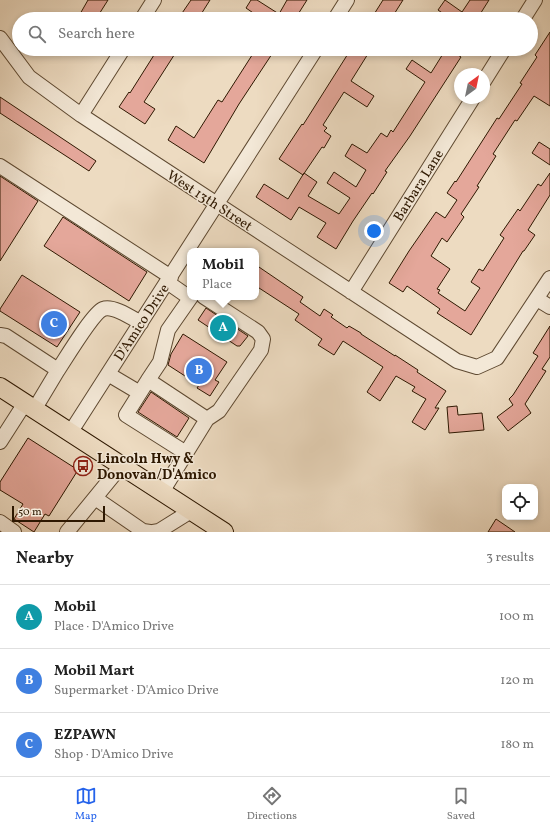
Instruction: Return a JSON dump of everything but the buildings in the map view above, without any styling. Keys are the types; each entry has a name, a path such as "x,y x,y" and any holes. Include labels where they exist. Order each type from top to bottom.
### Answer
{"main road":[{"path":"0,387 191,511 212,529"}],"street":[{"path":"146,12 154,0"},
{"path":"339,12 347,0"},
{"path":"527,12 535,0"},
{"name":"West 13th Street","path":"0,38 12,54"},
{"name":"West 13th Street","path":"13,56 29,77 81,115 457,361 477,367 497,358 537,299"},
{"path":"81,115 119,56"},
{"name":"D'Amico Drive","path":"189,248 312,56"},
{"path":"490,71 500,56"},
{"name":"Barbara Lane","path":"351,292 469,104"},
{"path":"0,166 169,279 187,294"},
{"name":"D'Amico Drive","path":"70,433 187,251"},
{"path":"550,278 537,299 550,307"},
{"path":"186,453 126,415 160,362 168,330 189,300"},
{"path":"162,492 207,419 219,411 261,350 263,338 258,332 209,300"},
{"path":"0,442 30,407 58,370 94,316 104,309 114,309 141,323"},
{"path":"0,335 6,336 58,370"},
{"path":"108,374 140,393"},
{"path":"148,380 207,419"},
{"path":"67,532 121,466"},
{"path":"95,498 143,531 159,531 191,511"},
{"path":"0,522 14,532"}],"place":[{"name":"EZPAWN","path":"54,324"},
{"name":"Mobil","path":"223,328"},
{"name":"Mobil Mart","path":"199,371"},
{"name":"Lincoln Hwy & Donovan/D'Amico","path":"83,466"}]}
